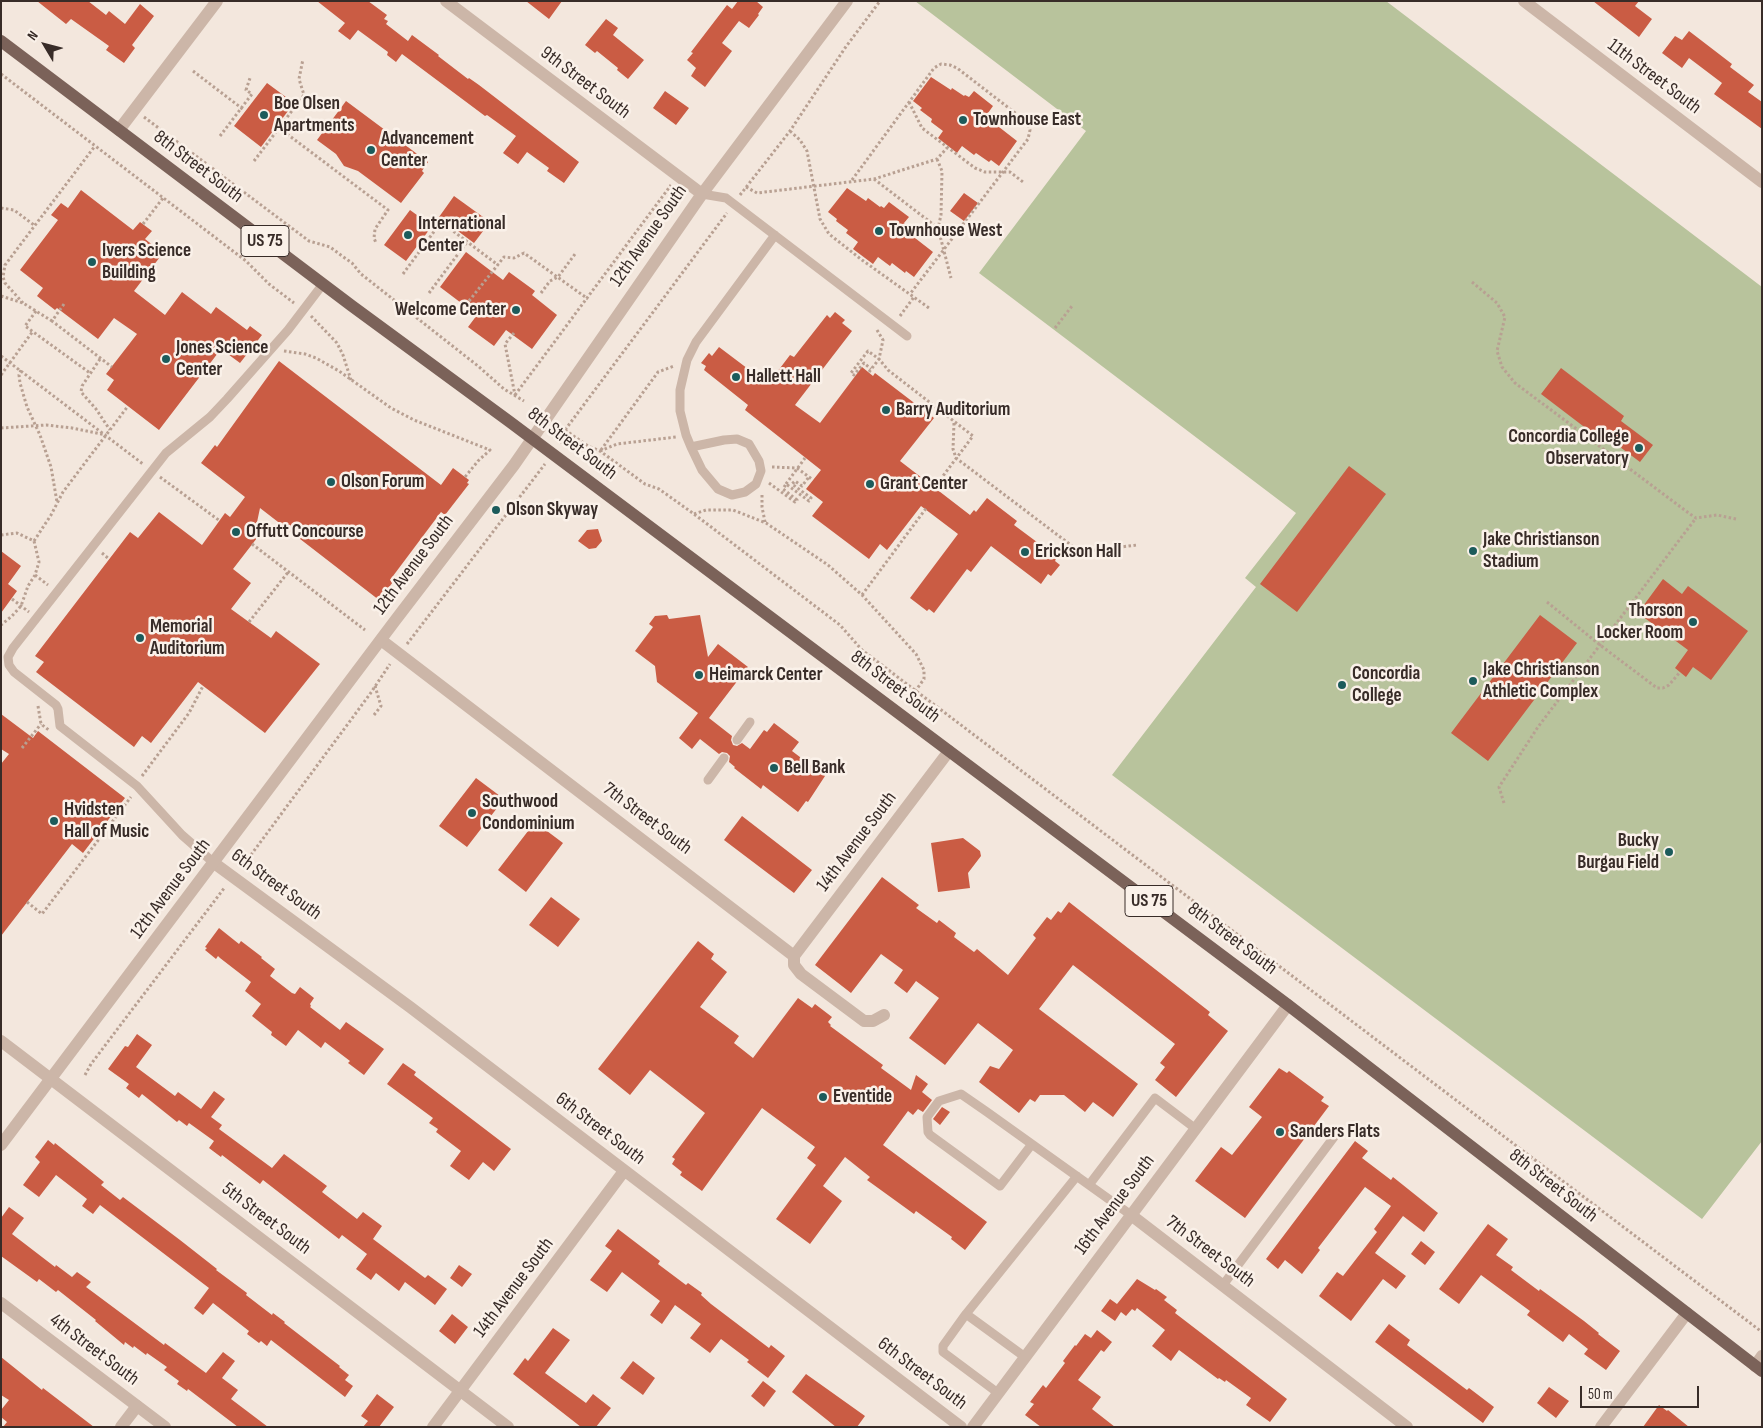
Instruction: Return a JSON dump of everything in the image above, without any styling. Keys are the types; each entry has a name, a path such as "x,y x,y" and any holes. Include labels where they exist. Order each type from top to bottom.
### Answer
{"main road":[{"name":"8th Street South","path":"1,41 1288,1005 1687,1313 1759,1364"}],"street":[{"path":"119,130 217,1"},
{"name":"9th Street South","path":"446,1 702,194"},
{"name":"12th Avenue South","path":"1,1145 514,465 702,194 847,1"},
{"name":"11th Street South","path":"1524,1 1762,182"},
{"name":"7th Street South","path":"381,640 794,956 794,965 801,974 864,1020 873,1021 884,1015"},
{"name":"14th Avenue South","path":"794,956 949,751"},
{"name":"6th Street South","path":"214,862 410,1007 961,1427"},
{"name":"16th Avenue South","path":"972,1427 1288,1005"},
{"name":"5th Street South","path":"1,1041 508,1427"},
{"name":"14th Avenue South","path":"433,1427 624,1171"},
{"name":"7th Street South","path":"1131,1215 1407,1427"},
{"name":"4th Street South","path":"1,1303 165,1427"},
{"path":"1601,1427 1687,1313"},
{"path":"121,1427 137,1406"}],"lane":[{"path":"702,194 726,198 907,336"},
{"path":"691,447 737,439 749,444 760,461 761,471 756,484 745,492 732,495 718,489 702,470 691,447 686,435 680,411 680,390 687,360 696,342 775,235"},
{"path":"214,862 182,835 137,786 60,726 56,705 11,669 8,661 9,653 170,449 210,417 227,399 288,330 323,284"},
{"path":"737,740 750,722"},
{"path":"708,780 724,758"},
{"name":"7th Street South","path":"1032,1144 1000,1186 928,1132 927,1117 939,1101 958,1094 964,1096 1032,1144 1131,1215"},
{"path":"1089,1185 1155,1098 1196,1129"},
{"path":"1223,1285 1337,1132"},
{"path":"998,1393 943,1352 943,1346 966,1314 1076,1176"},
{"path":"966,1314 1025,1357"}],"path":[{"path":"880,1 845,48 790,131 564,430 588,446 600,451 645,484 659,490 694,514 840,625 862,650 1762,1332"},
{"path":"254,161 304,95 299,79 303,59"},
{"path":"852,180 934,68 941,64 956,68 1027,122 1030,130 1028,139 910,294"},
{"path":"193,71 242,109"},
{"path":"1,74 246,261 269,284 318,322 337,344 351,380"},
{"path":"220,136 252,94 246,90 250,78"},
{"path":"909,102 922,128 975,168 985,172 1010,172 1023,182"},
{"path":"134,110 308,241 330,247 352,263 361,274 478,366 504,389 524,401"},
{"path":"279,128 388,210 375,229 374,238 376,243"},
{"path":"790,131 800,140 807,151 820,219 830,234 928,308"},
{"path":"23,303 5,283 3,266 95,146"},
{"path":"746,187 757,193 852,180 874,179 937,159 947,148"},
{"path":"937,159 942,171 941,215 938,228 951,278"},
{"path":"515,395 678,176"},
{"path":"874,179 938,228"},
{"path":"143,224 163,198"},
{"path":"1,208 14,210 34,225"},
{"path":"403,274 441,222 498,265"},
{"path":"429,293 467,242"},
{"path":"452,310 465,306 504,257 514,258 524,253 588,298"},
{"path":"541,293 550,281 558,277 575,254"},
{"path":"1472,282 1496,303 1505,317 1497,351 1502,367 1515,383 1696,518"},
{"path":"1,296 23,303 52,321 112,367"},
{"path":"900,317 914,297"},
{"path":"52,321 64,304"},
{"path":"1055,328 1072,306"},
{"path":"36,311 26,326 90,373"},
{"path":"873,327 880,332 883,340 879,359 870,371 864,363 854,375 851,373 868,351 879,359 888,370 973,436 937,484"},
{"path":"1,376 33,331"},
{"path":"514,333 505,344 515,395"},
{"path":"271,348 305,354 316,358 391,408 414,420 490,450 465,477"},
{"path":"1,356 220,521"},
{"path":"100,359 82,386 81,392 96,409 110,430"},
{"path":"600,451 658,372 687,360"},
{"path":"20,370 19,375 27,408 36,425 51,467 57,502"},
{"path":"1,625 21,606 28,586 35,575 38,562 34,541 55,509 57,502 128,406"},
{"path":"954,422 953,449 956,458 1080,552 1138,546"},
{"path":"1,428 55,425 106,435"},
{"path":"769,482 795,502 797,500 783,489 805,458"},
{"path":"772,467 797,468 813,480"},
{"path":"786,484 809,501 811,498 792,484 795,481 802,486 809,477"},
{"path":"248,859 398,653 534,478"},
{"path":"762,495 762,507 766,523"},
{"path":"862,595 927,507"},
{"path":"694,514 706,510 734,510 766,523 828,565 862,595 916,654 924,670 924,679 916,690"},
{"path":"1504,803 1498,787 1538,727 1696,518 1717,515 1736,519"},
{"path":"1,535 17,533 34,541"},
{"path":"252,544 365,630"},
{"path":"249,622 288,571"},
{"path":"12,598 37,618"},
{"path":"1547,602 1656,688 1663,688 1669,685 1680,672"},
{"path":"27,902 42,914 133,795 143,774 189,714 203,686"},
{"path":"374,714 381,706 375,686"},
{"path":"22,748 41,724"},
{"path":"85,1075 90,1064 217,896"}],"green space":[{"name":"Jake Christianson Athletic Complex","path":"915,1 1386,1 1762,287 1762,1141 1702,1219 1112,775 1256,587 1245,578 1296,513 979,273 1086,131"}],"building":[{"path":"37,1 88,1 106,15 109,11 125,24 140,4 154,16 132,45 135,48 124,63 106,50 109,46 71,19 66,24"},
{"path":"317,1 368,1 387,15 384,19 388,21 386,24 408,41 412,35 579,162 564,183 547,171 549,168 527,152 518,164 503,153 516,136 487,115 485,116 402,54 396,62 387,55 388,52 358,30 350,40 338,31 345,23"},
{"path":"526,1 562,1 549,19"},
{"path":"738,1 756,1 763,7 749,28 739,21 722,43 732,51 705,87 691,76 696,68 687,60 727,5 732,9"},
{"path":"1593,1 1639,1 1635,6 1652,19 1639,37"},
{"path":"606,19 618,28 613,35 644,60 628,79 597,51 595,53 585,45"},
{"path":"1689,31 1732,64 1730,67 1754,85 1748,92 1762,102 1762,129 1714,94 1722,83 1689,58 1682,68 1662,53 1675,36 1682,40"},
{"name":"Townhouse East","path":"931,77 964,96 969,97 974,91 993,106 988,113 991,115 990,117 1017,141 999,166 976,153 974,155 962,146 957,153 938,138 943,131 931,122 932,119 920,110 922,108 913,101"},
{"name":"Boe Olsen Apartments","path":"267,83 294,103 261,147 234,126"},
{"path":"665,91 689,108 676,125 653,108"},
{"name":"Advancement Center","path":"346,101 428,162 422,171 424,173 401,203 358,171 344,166 336,154 317,140"},
{"name":"Townhouse West","path":"847,188 866,201 868,198 880,207 884,208 889,202 909,217 904,223 906,227 917,236 915,238 933,252 914,277 892,263 890,266 878,257 873,264 853,249 858,242 846,233 848,230 828,212"},
{"path":"81,190 133,230 140,222 152,231 145,239 163,253 134,291 165,315 182,292 211,314 216,307 247,330 250,326 262,335 240,363 221,349 159,430 107,390 114,380 106,374 137,334 114,318 98,339 57,308 55,310 37,296 43,288 20,270 58,220 51,215 61,203 68,208"},
{"path":"964,193 978,203 964,221 950,211"},
{"name":"International Center","path":"454,196 490,222 474,243 439,217"},
{"name":"International Center","path":"410,210 432,226 406,261 384,245"},
{"name":"Welcome Center","path":"466,252 503,280 509,272 535,291 532,295 557,315 532,349 506,330 494,346 468,327 477,315 440,287"},
{"path":"835,312 845,320 842,323 852,331 795,405 820,423 862,367 873,376 875,373 934,418 900,461 970,515 974,510 976,512 987,498 1017,521 1014,525 1057,557 1055,561 1060,565 1051,576 1048,574 1041,584 991,546 971,572 967,569 934,613 929,609 927,611 910,598 958,534 921,506 887,550 880,544 869,559 812,516 823,502 806,489 821,470 745,410 748,405 704,370 706,366 701,363 709,353 712,356 719,347 768,384 790,355 794,357 827,315 830,318"},
{"path":"279,361 441,485 453,468 469,480 467,483 469,484 445,515 441,512 390,580 393,582 379,600 260,508 253,534 257,538 233,569 251,583 231,609 271,638 276,631 320,664 265,733 198,682 151,743 142,736 134,747 36,672 44,662 35,656 130,532 138,538 159,512 202,545 225,513 230,517 245,497 201,463 215,445 217,447"},
{"path":"1561,368 1624,416 1621,421 1653,445 1640,462 1608,438 1604,442 1541,394"},
{"path":"1349,466 1386,494 1297,612 1260,584"},
{"path":"598,529 602,541 596,548 589,549 578,541 587,530"},
{"path":"1,551 21,566 8,584 17,591 1,613"},
{"name":"Thorson Locker Room","path":"1663,579 1682,594 1688,586 1748,631 1711,680 1693,667 1686,677 1675,668 1688,650 1638,613"},
{"path":"667,615 669,619 700,615 708,657 718,644 748,667 709,718 732,736 733,745 737,746 742,743 750,749 764,730 767,732 774,723 799,742 792,751 825,776 808,802 806,801 798,812 763,785 761,789 734,768 729,762 730,756 727,753 722,752 719,754 700,739 692,749 679,738 698,713 657,682 655,666 635,651 653,627 649,624 655,616"},
{"path":"1540,615 1577,643 1488,761 1451,733"},
{"name":"Hvidsten Hall of Music","path":"1,714 33,738 38,731 125,798 83,853 72,844 1,936 1,764 9,754 1,749"},
{"name":"Southwood Condominium","path":"476,778 504,799 467,847 439,826"},
{"path":"742,816 812,870 794,893 724,840"},
{"name":"Southwood Condominium","path":"535,822 563,843 526,892 498,870"},
{"path":"963,838 980,851 981,856 968,873 970,888 938,892 931,843"},
{"path":"882,877 919,905 916,908 937,923 939,920 956,933 954,937 974,952 977,949 1008,975 1036,938 1033,935 1047,917 1051,920 1058,911 1061,913 1069,902 1210,1012 1208,1015 1228,1031 1176,1097 1155,1080 1165,1067 1160,1063 1175,1044 1073,965 1039,1009 1138,1084 1113,1117 1093,1102 1085,1112 1064,1095 1040,1095 1035,1102 1030,1099 1019,1113 979,1082 990,1066 999,1069 1013,1050 978,1023 945,1065 909,1038 939,998 916,981 907,993 894,983 903,970 881,954 851,993 815,965"},
{"path":"551,897 580,919 558,947 529,925"},
{"path":"219,928 239,944 241,941 262,957 275,969 270,976 292,993 295,994 300,987 314,998 310,1007 340,1030 346,1022 384,1049 364,1075 348,1063 350,1061 325,1042 321,1048 298,1030 286,1046 271,1035 272,1032 252,1016 261,1004 245,991 251,982 218,956 216,959 205,950 207,948 205,947"},
{"name":"Eventide","path":"698,941 714,954 711,959 727,972 700,1007 739,1036 734,1043 753,1058 798,998 812,1008 815,1004 832,1017 828,1022 830,1026 883,1065 881,1068 911,1090 916,1075 928,1084 922,1092 932,1100 923,1112 918,1109 913,1115 908,1111 883,1145 987,1222 965,1250 951,1239 952,1237 916,1211 914,1214 867,1180 870,1177 845,1157 823,1186 842,1201 810,1244 776,1219 816,1165 807,1158 815,1147 762,1108 702,1191 680,1175 682,1172 672,1164 675,1159 672,1157 705,1113 650,1070 630,1095 598,1069"},
{"path":"137,1034 152,1045 136,1067 175,1096 178,1092 201,1109 214,1091 225,1099 211,1117 222,1125 219,1129 272,1168 284,1154 327,1186 322,1192 357,1219 363,1212 382,1226 373,1239 425,1278 428,1275 447,1289 435,1305 405,1282 399,1291 376,1273 371,1280 356,1269 367,1254 342,1235 339,1239 263,1180 260,1184 222,1155 221,1157 209,1148 214,1141 189,1123 187,1126 179,1120 177,1122 142,1094 139,1098 126,1088 129,1084 108,1069 125,1046 128,1047"},
{"path":"403,1063 416,1072 414,1075 511,1149 494,1171 483,1162 469,1180 450,1166 461,1151 436,1132 438,1129 429,1123 433,1118 387,1084"},
{"name":"Sanders Flats","path":"1279,1068 1287,1073 1289,1071 1324,1097 1321,1101 1329,1106 1245,1218 1195,1181 1221,1147 1232,1155 1262,1117 1249,1107"},
{"path":"942,1107 950,1112 940,1125 933,1119"},
{"path":"48,1140 54,1145 55,1143 104,1182 101,1185 120,1200 123,1197 180,1240 247,1293 246,1295 272,1315 273,1313 285,1322 340,1366 349,1375 345,1380 353,1386 345,1397 271,1340 267,1346 261,1341 259,1343 247,1334 249,1331 213,1303 203,1315 194,1308 209,1288 100,1205 93,1214 82,1206 87,1199 56,1175 39,1197 23,1185 40,1162 35,1157"},
{"path":"1355,1141 1368,1151 1362,1158 1391,1180 1393,1177 1438,1213 1424,1232 1403,1216 1375,1253 1406,1276 1396,1289 1383,1279 1351,1321 1319,1296 1337,1272 1343,1276 1377,1232 1374,1229 1391,1206 1365,1187 1318,1248 1320,1250 1302,1274 1285,1260 1278,1269 1266,1259"},
{"path":"9,1207 24,1218 12,1234 55,1267 56,1265 72,1277 77,1272 91,1282 86,1287 164,1345 165,1343 206,1373 223,1352 235,1361 222,1378 238,1390 231,1399 268,1427 238,1427 188,1389 187,1391 177,1384 179,1381 164,1370 167,1367 134,1346 133,1348 125,1342 124,1345 58,1290 56,1292 39,1279 37,1282 1,1256 1,1218"},
{"path":"1488,1224 1508,1239 1496,1255 1513,1267 1511,1270 1584,1321 1620,1351 1606,1370 1584,1354 1588,1349 1569,1334 1563,1342 1527,1315 1530,1311 1481,1275 1459,1304 1439,1289"},
{"path":"618,1229 660,1261 658,1264 686,1285 688,1283 702,1293 701,1295 711,1304 769,1348 771,1345 785,1356 768,1378 747,1362 749,1360 721,1339 710,1353 690,1338 701,1324 675,1305 662,1324 650,1315 660,1301 622,1272 607,1292 590,1280 612,1251 605,1246"},
{"path":"1421,1241 1435,1252 1425,1265 1411,1254"},
{"path":"459,1265 472,1274 462,1287 450,1278"},
{"path":"1137,1279 1167,1297 1164,1300 1177,1310 1175,1313 1287,1399 1270,1422 1246,1405 1251,1398 1226,1380 1225,1382 1218,1379 1179,1350 1171,1361 1152,1346 1165,1330 1137,1308 1135,1311 1132,1309 1126,1316 1121,1312 1115,1321 1101,1311 1110,1299 1117,1304"},
{"path":"452,1314 468,1327 455,1344 439,1331"},
{"path":"1389,1324 1410,1340 1407,1345 1467,1390 1469,1388 1494,1407 1483,1423 1375,1342"},
{"path":"553,1328 570,1340 545,1373 586,1403 593,1394 611,1408 596,1427 581,1427 513,1374 525,1358 528,1361"},
{"path":"1097,1330 1112,1342 1104,1352 1101,1350 1078,1380 1101,1397 1092,1409 1115,1427 1041,1427 1025,1415 1034,1404 1030,1402 1043,1385 1046,1388 1065,1363 1063,1361 1085,1334 1091,1338"},
{"path":"1,1357 42,1390 43,1388 94,1427 3,1427 7,1422 1,1417 1,1410 9,1400 1,1395"},
{"path":"633,1361 655,1378 643,1395 620,1378"},
{"path":"806,1374 865,1416 857,1427 836,1427 792,1392"},
{"path":"763,1381 776,1391 764,1407 751,1396"},
{"path":"1549,1387 1569,1401 1556,1418 1537,1403"},
{"path":"377,1394 394,1407 379,1427 363,1427 368,1421 361,1416"},
{"path":"1659,1405 1668,1410 1689,1427 1643,1427"}],"place":[{"name":"Boe Olsen Apartments","path":"264,115"},
{"name":"Townhouse East","path":"963,120"},
{"name":"Advancement Center","path":"371,150"},
{"name":"Townhouse West","path":"879,231"},
{"name":"International Center","path":"408,235"},
{"name":"Ivers Science Building","path":"92,262"},
{"name":"Welcome Center","path":"516,310"},
{"name":"Jones Science Center","path":"166,359"},
{"name":"Hallett Hall","path":"736,377"},
{"name":"Barry Auditorium","path":"886,410"},
{"name":"Concordia College Observatory","path":"1639,448"},
{"name":"Olson Forum","path":"331,482"},
{"name":"Grant Center","path":"870,484"},
{"name":"Olson Skyway","path":"496,510"},
{"name":"Offutt Concourse","path":"236,532"},
{"name":"Jake Christianson Stadium","path":"1473,551"},
{"name":"Erickson Hall","path":"1025,552"},
{"name":"Thorson Locker Room","path":"1693,622"},
{"name":"Memorial Auditorium","path":"140,638"},
{"name":"Heimarck Center","path":"699,675"},
{"name":"Jake Christianson Athletic Complex","path":"1473,681"},
{"name":"Concordia College","path":"1342,685"},
{"name":"Bell Bank","path":"774,768"},
{"name":"Southwood Condominium","path":"472,813"},
{"name":"Hvidsten Hall of Music","path":"54,821"},
{"name":"Bucky Burgau Field","path":"1669,852"},
{"name":"Eventide","path":"823,1097"},
{"name":"Sanders Flats","path":"1280,1132"}]}
